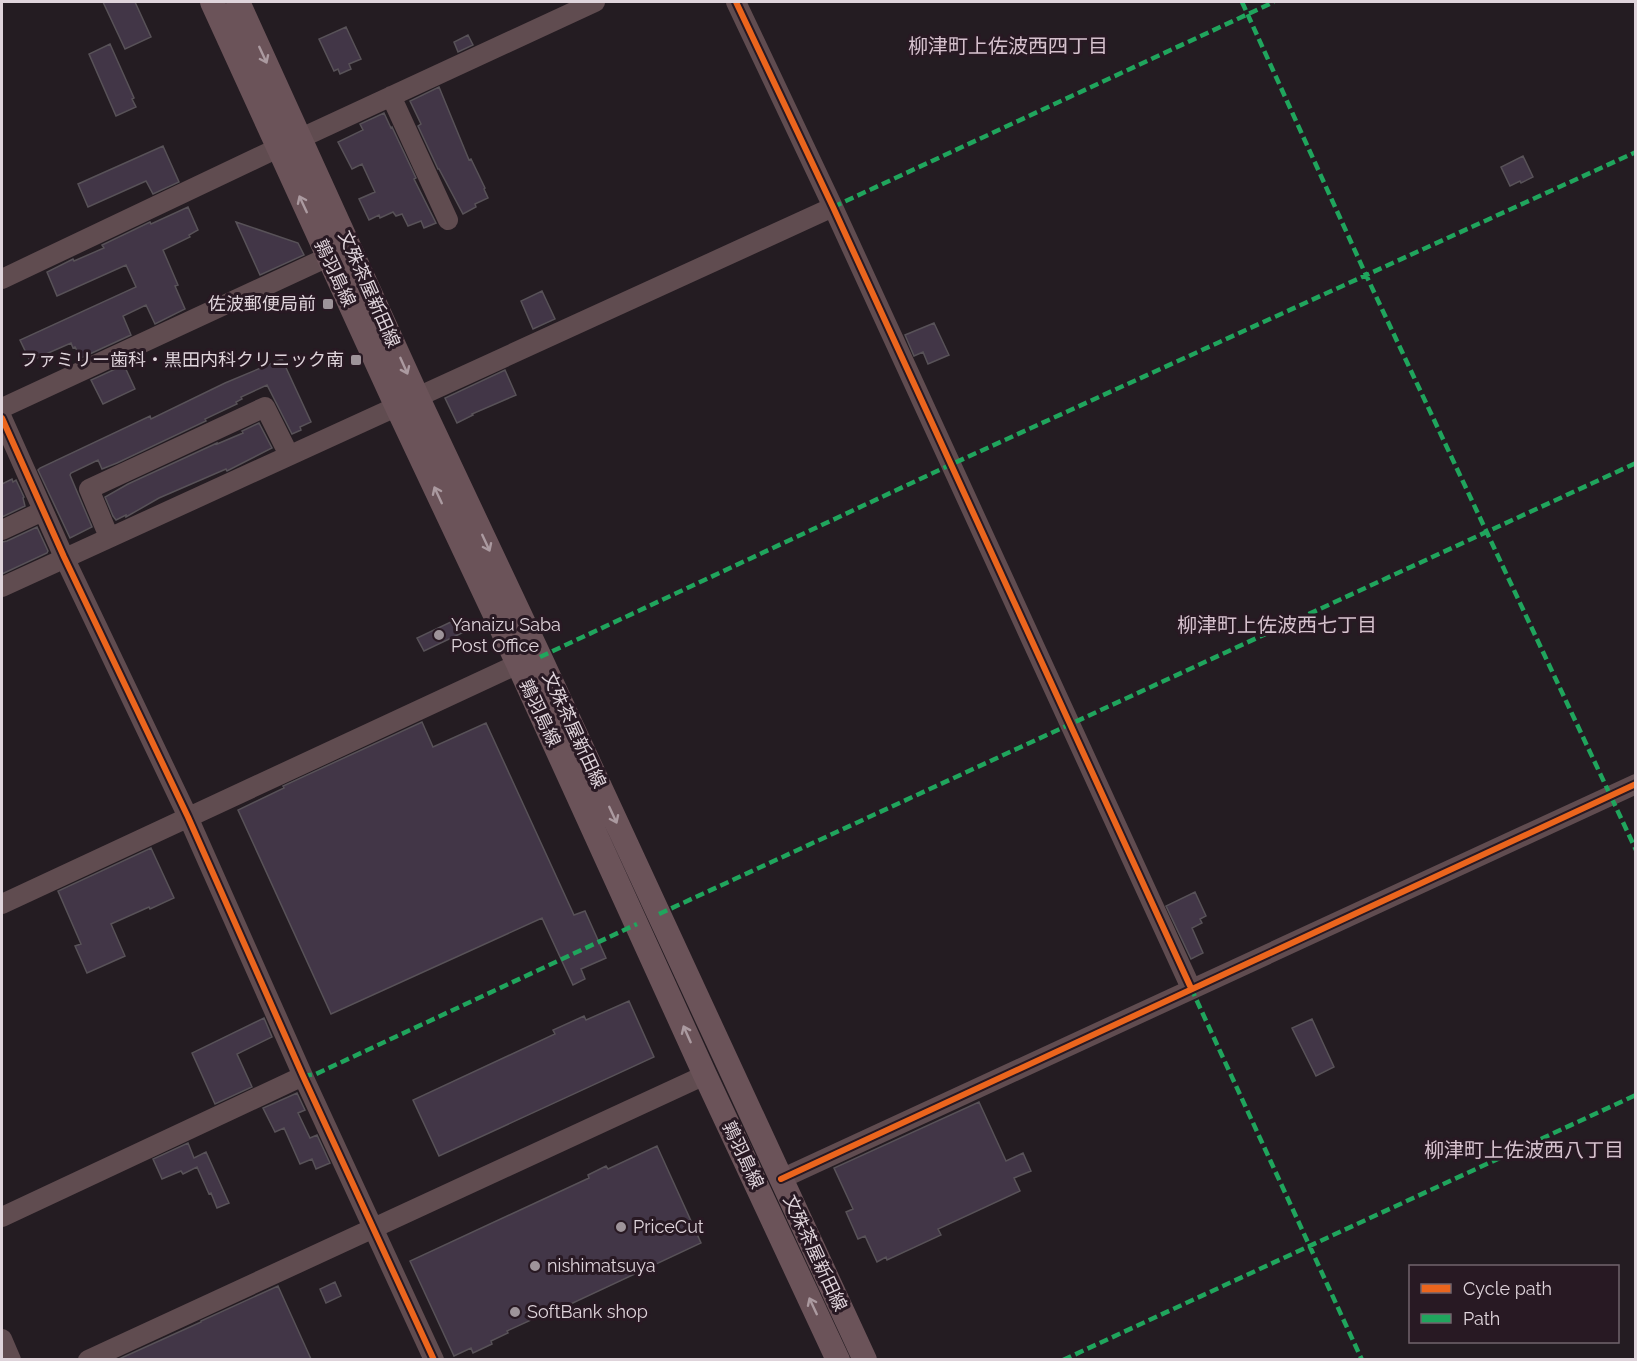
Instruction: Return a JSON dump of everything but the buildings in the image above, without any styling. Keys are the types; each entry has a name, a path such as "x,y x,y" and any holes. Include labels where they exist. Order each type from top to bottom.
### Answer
{"main road":[{"name":"文殊茶屋新田線","path":"231,5 301,138 406,401 585,753 865,1359"},
{"name":"鶉羽島線","path":"231,5 278,148 328,257 406,401 518,664 705,1075 838,1359"}],"street":[{"path":"301,138 595,2"},
{"path":"736,2 833,207 1191,988"},
{"path":"391,96 448,220"},
{"path":"2,279 278,148"},
{"path":"2,586 833,207"},
{"path":"2,408 328,257"},
{"path":"110,537 89,489 265,407 289,454"},
{"path":"2,418 43,512 188,817 303,1076 434,1359"},
{"path":"2,530 43,512"},
{"path":"2,904 518,664"},
{"path":"781,1179 1635,784"},
{"path":"88,1359 705,1075"},
{"path":"2,1217 303,1076"},
{"path":"2,1339 11,1359"}],"marked path":[{"path":"1242,2 1366,275 1636,850"},
{"path":"833,207 1274,2"},
{"path":"540,657 950,465 1636,152"},
{"path":"659,914 1636,463"},
{"path":"303,1076 316,1074 637,924"},
{"path":"1191,988 1362,1360"},
{"path":"1063,1360 1636,1095"}],"cycle path":[{"path":"736,2 833,207 1191,988"},
{"path":"2,418 64,557 188,817 303,1076 434,1360"},
{"path":"781,1179 1636,784"}],"place":[{"name":"佐波郵便局前","path":"328,304"},
{"name":"ファミリー歯科・黒田内科クリニック南","path":"356,360"},
{"name":"Yanaizu Saba Post Office","path":"439,635"},
{"name":"PriceCut","path":"621,1227"},
{"name":"nishimatsuya","path":"535,1266"},
{"name":"SoftBank shop","path":"515,1312"}],"district":[{"name":"柳津町上佐波西四丁目","path":"1008,46"},
{"name":"柳津町上佐波西七丁目","path":"1277,625"},
{"name":"柳津町上佐波西八丁目","path":"1524,1150"}]}
